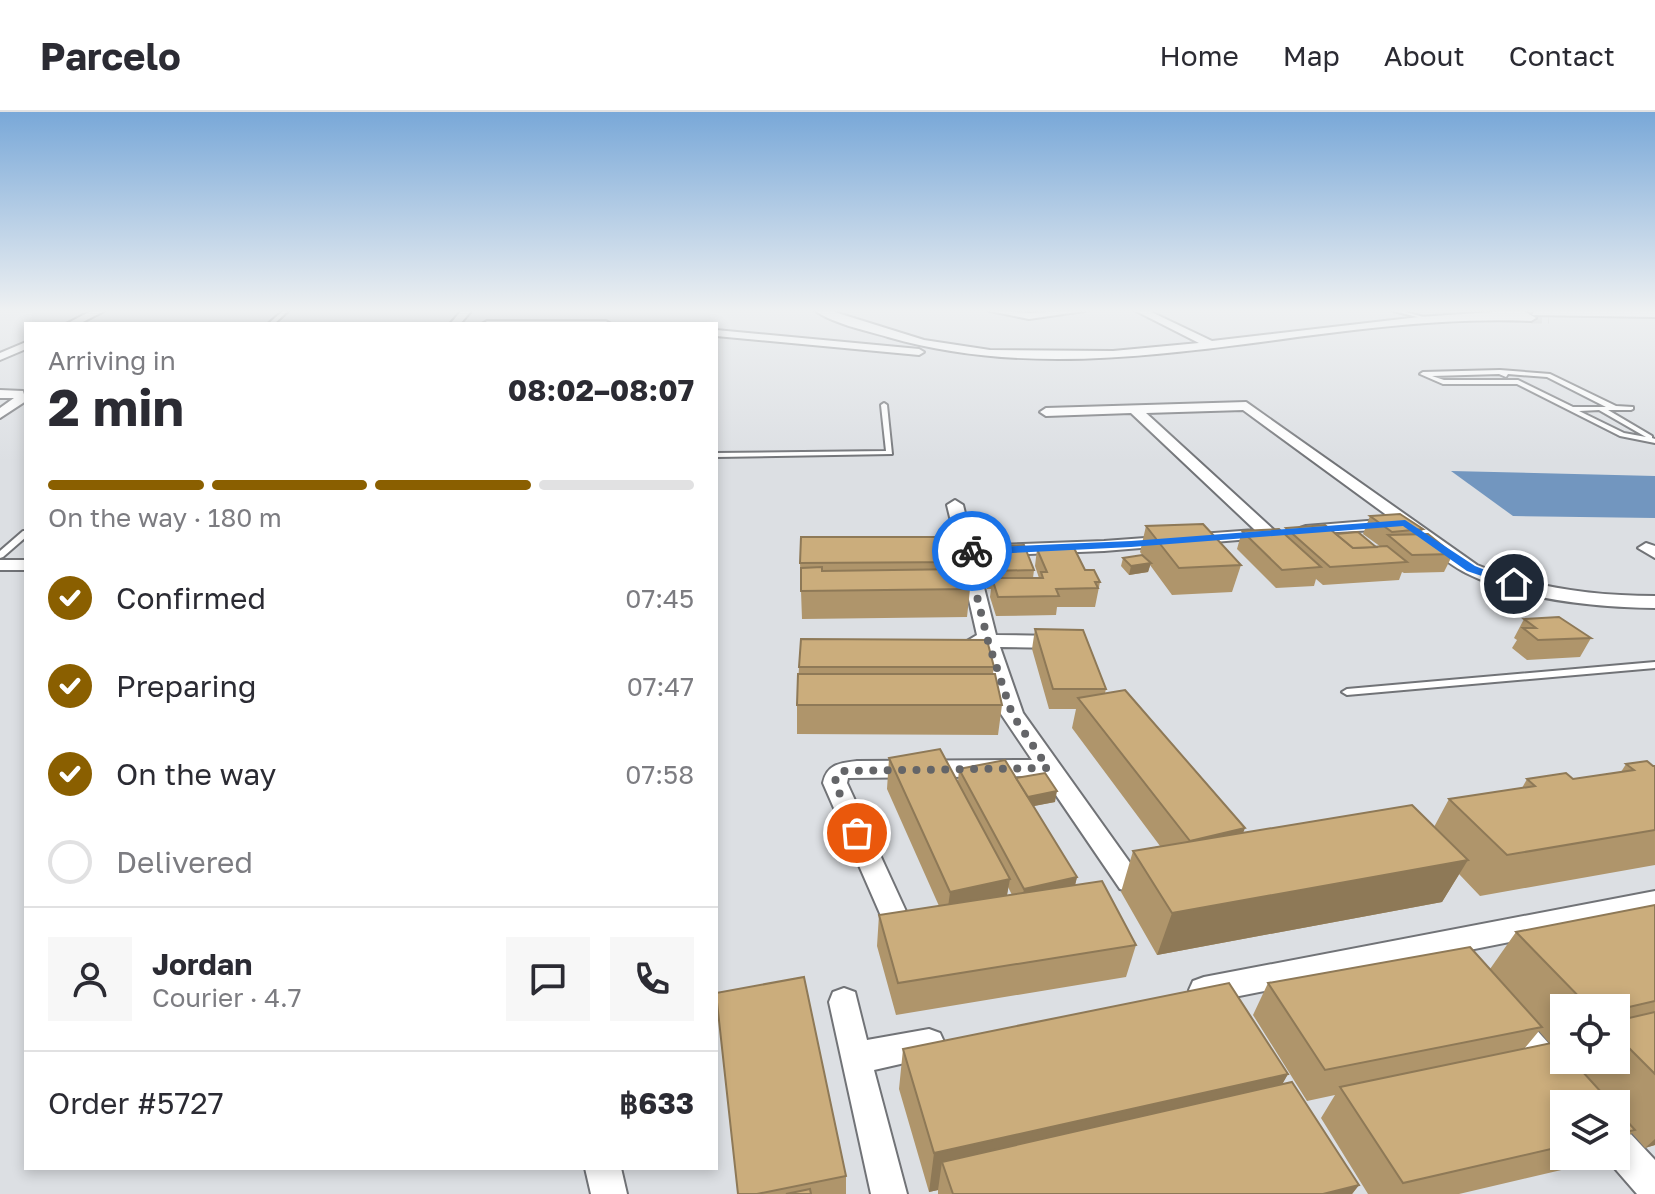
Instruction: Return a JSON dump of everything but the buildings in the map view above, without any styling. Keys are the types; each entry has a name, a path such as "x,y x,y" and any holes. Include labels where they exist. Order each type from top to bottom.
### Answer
{"street":[{"path":"0,394 19,394 21,399 0,414"},
{"path":"1046,412 1246,406 1405,523 1487,576 1628,603 1655,602"},
{"path":"1134,409 1269,534"},
{"path":"955,505 988,641 1012,714 1130,881"},
{"path":"922,552 1269,534 1405,523"},
{"path":"0,565 24,565"},
{"path":"1628,603 1655,618"},
{"path":"958,641 1065,642"},
{"path":"902,933 835,783 841,771 1048,768"},
{"path":"1209,999 1451,957 1655,902"},
{"path":"844,1002 889,1194"},
{"path":"1491,1002 1569,1090"},
{"path":"855,1058 964,1037"},
{"path":"1630,1159 1655,1187"},
{"path":"603,1170 609,1194"}],"lane":[{"path":"1518,382 1438,382 1423,374 1500,372 1548,375 1614,408"},
{"path":"1500,372 1622,435 1655,440"},
{"path":"718,455 890,453 884,405"},
{"path":"1599,408 1655,440"},
{"path":"1572,409 1631,408"},
{"path":"0,555 24,535"},
{"path":"1347,692 1655,665"}],"water":[{"path":"1451,471 1655,476 1655,518 1513,516"}],"way so far":[{"path":"857,833 835,783 841,771 1048,768 1012,714 1003,690 966,552 972,551"}],"route":[{"path":"972,551 1131,544 1405,523 1471,569 1514,584"}]}
